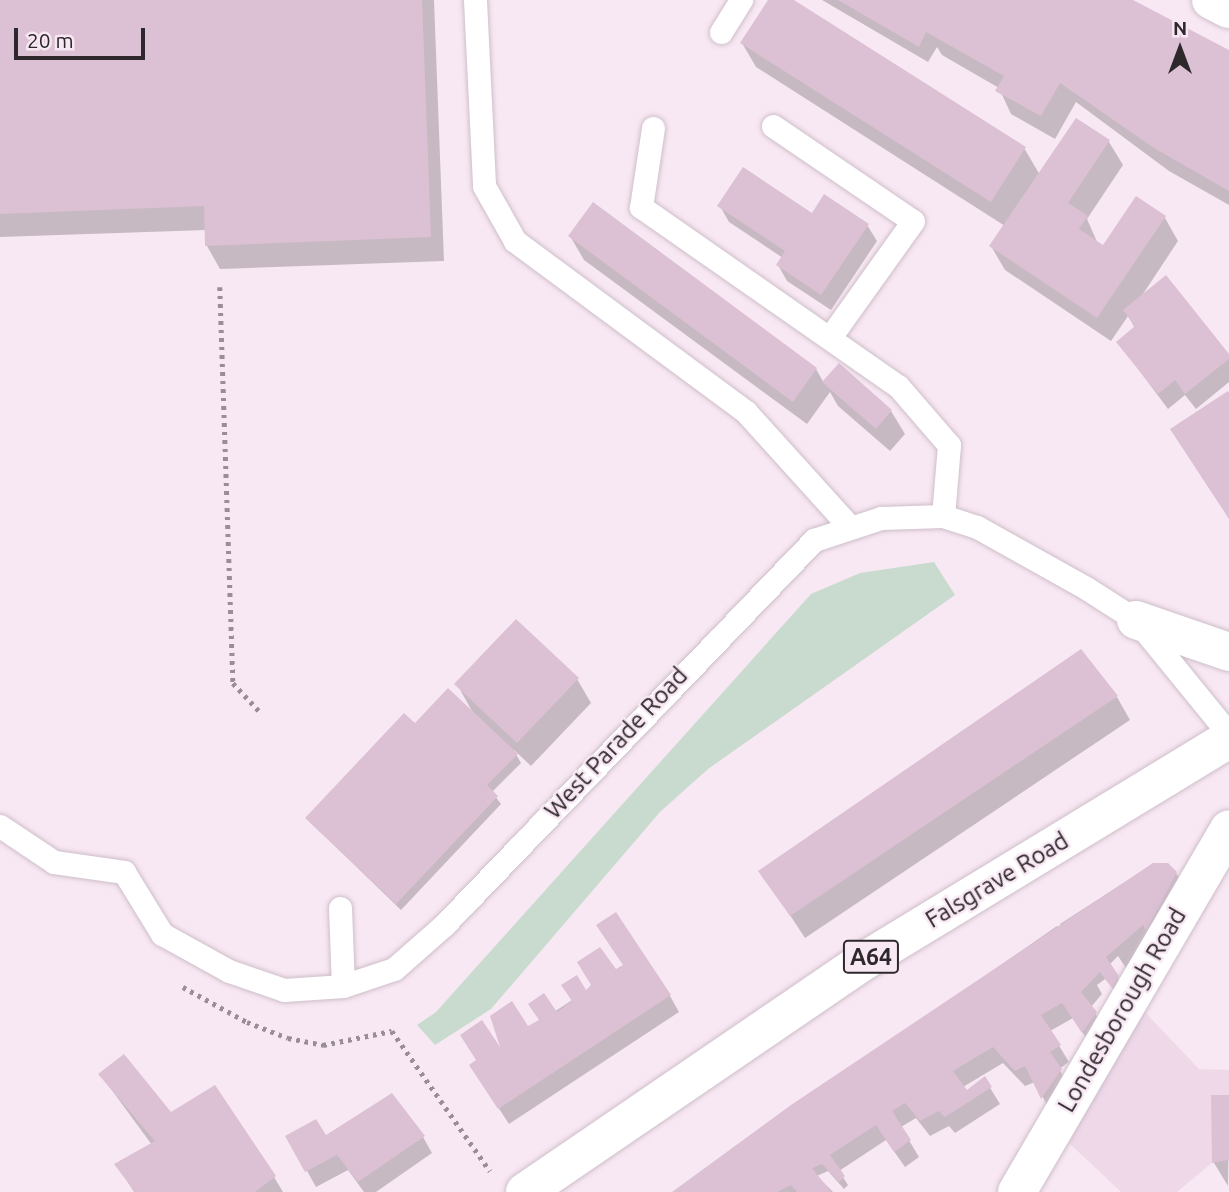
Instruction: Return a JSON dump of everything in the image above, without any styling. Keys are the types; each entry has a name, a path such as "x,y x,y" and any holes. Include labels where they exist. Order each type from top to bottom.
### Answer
{"main road":[{"path":"1211,0 1229,9"},
{"name":"West Parade Road","path":"1136,620 1229,652"},
{"name":"Falsgrave Road","path":"511,1187 864,961 1229,736"},
{"name":"Londesborough Road","path":"1017,1192 1229,829"}],"lane":[{"path":"475,0 484,186 515,241 746,412 849,526"},
{"path":"721,32 741,0"},
{"path":"773,126 913,221 831,336"},
{"path":"653,128 641,207 831,336 898,386 949,445 943,516"},
{"name":"West Parade Road","path":"0,826 54,862 124,872 162,933 229,971 284,990 343,986 394,969 445,924 747,606 814,540 849,526 881,518 943,516 977,527 1030,554 1136,620 1229,736"},
{"path":"340,908 343,986"}],"path":[{"path":"220,287 233,683 261,713"},
{"path":"181,985 201,999 288,1038 323,1045 392,1031 511,1187"}],"shaded area":[{"path":"1142,1009 1199,1069 1229,1070 1229,1160 1212,1163 1177,1192 1121,1192 1069,1143"}],"green space":[{"path":"934,562 955,595 708,769 660,812 491,1009 435,1045 417,1025 436,1012 811,594 860,573"}],"building":[{"path":"0,0 422,0 431,237 205,246 204,206 0,214"},
{"path":"768,0 794,0 1026,147 991,202 740,43"},
{"path":"838,0 1133,0 1229,50 1229,191 1154,148 1060,83 1041,116 995,91 1004,76 926,32 919,47"},
{"path":"1076,118 1110,140 1068,203 1088,216 1079,229 1103,245 1136,196 1166,216 1097,318 989,246"},
{"path":"743,167 812,213 824,194 869,224 821,295 776,265 785,251 717,206"},
{"path":"593,202 817,368 793,402 568,236"},
{"path":"1166,275 1229,354 1229,359 1185,394 1175,380 1158,394 1116,342 1135,326 1123,310"},
{"path":"839,363 892,410 876,429 822,382"},
{"path":"1228,391 1229,393 1229,519 1170,429"},
{"path":"516,619 579,678 517,743 454,684"},
{"path":"1081,649 1118,696 790,916 758,871"},
{"path":"448,688 518,754 487,785 498,796 396,904 305,818 404,713 415,723"},
{"path":"1153,863 1168,863 1177,872 1146,931 1143,925 1106,957 1119,976 1112,988 1100,972 1081,992 1097,1012 1082,1033 1062,1003 1041,1015 1061,1045 1050,1052 1062,1069 1041,1099 1025,1066 1015,1071 993,1047 953,1071 967,1090 985,1076 992,1087 945,1117 939,1111 920,1121 905,1103 892,1111 911,1140 894,1152 876,1125 830,1155 845,1176 839,1182 822,1164 812,1168 831,1192 797,1192 791,1185 777,1192 672,1192 791,1105"},
{"path":"616,912 671,995 498,1109 469,1065 476,1060 460,1035 482,1020 500,1047 490,1016 512,1001 528,1026 539,1020 528,1004 544,993 557,1012 572,1001 561,985 577,975 586,990 591,985 577,962 600,947 616,969 623,965 596,925"},
{"path":"124,1054 171,1112 215,1085 276,1176 255,1192 135,1192 114,1164 155,1141 98,1074"},
{"path":"392,1093 425,1136 358,1182 337,1155 305,1172 285,1136 316,1119 326,1135"},
{"path":"1211,1095 1229,1095 1229,1160 1212,1163"}]}
